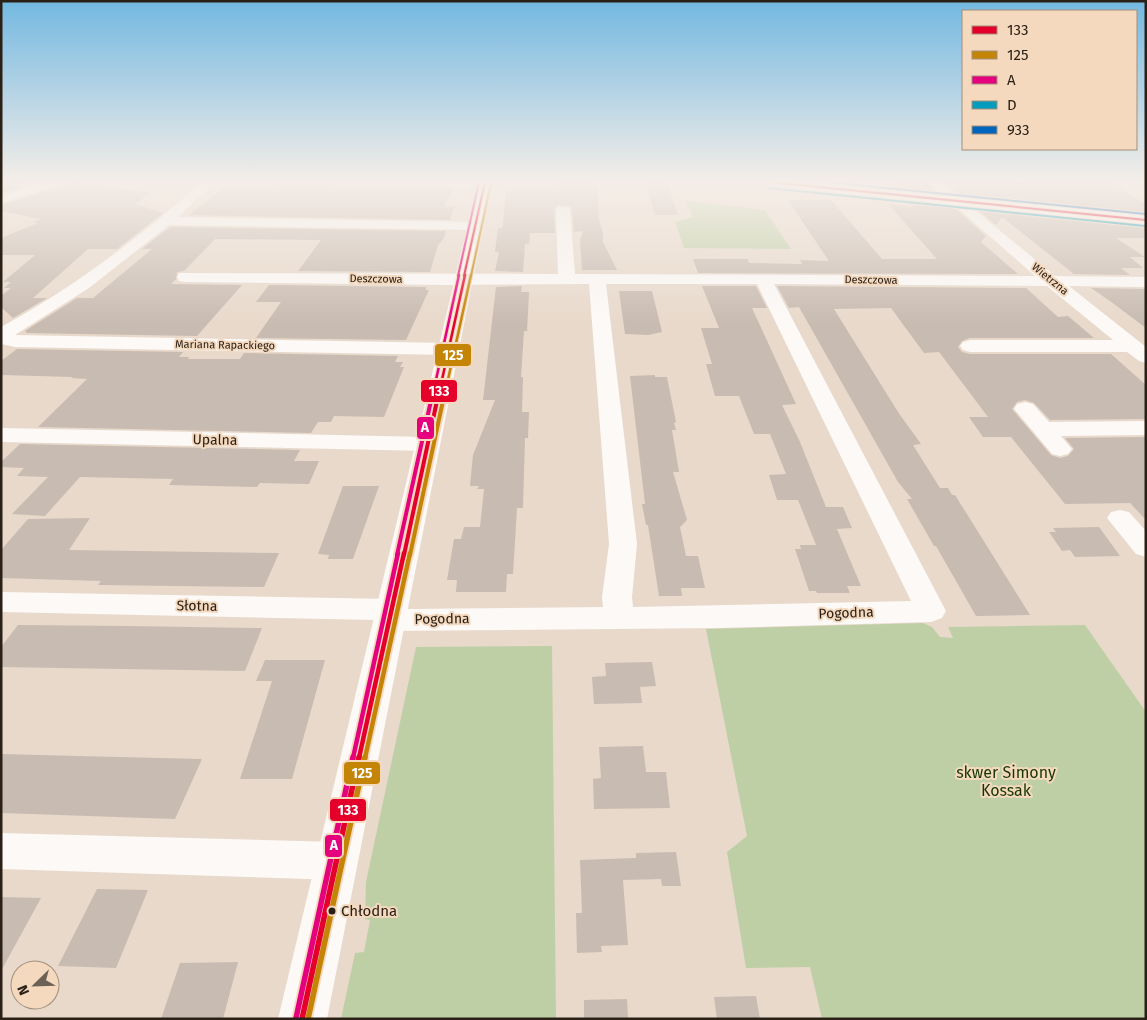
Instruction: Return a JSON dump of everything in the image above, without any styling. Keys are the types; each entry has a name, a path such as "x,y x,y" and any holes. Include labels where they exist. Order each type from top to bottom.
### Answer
{"street":[{"path":"1,336 74,289 153,230"},
{"path":"302,1019 475,230"},
{"path":"564,230 567,279"},
{"name":"Wietrzna","path":"990,230 1140,351"},
{"name":"Deszczowa","path":"185,277 464,280 763,279 1146,282"},
{"path":"597,279 623,544 618,597 619,618"},
{"name":"Pogodna","path":"391,615 619,618 931,611 763,279"},
{"name":"Mariana Rapackiego","path":"1,336 14,341 449,349"},
{"path":"985,363 967,342 1140,351"},
{"path":"1025,409 1060,449"},
{"path":"1042,429 1146,428"},
{"name":"Upalna","path":"1,435 428,444"},
{"path":"1120,518 1145,546"},
{"name":"Słotna","path":"1,602 391,615"},
{"path":"1,852 336,861"}],"green space":[{"path":"678,230 778,230 791,249 684,248"},
{"name":"skwer Simony Kossak","path":"923,623 932,627 940,637 953,638 948,627 1085,625 1146,712 1146,1019 822,1019 810,967 746,968 727,852 747,836 706,629"},
{"path":"552,646 556,1019 341,1019 355,953 364,952 370,920 365,919 366,882 416,647"}],"building":[{"path":"22,230 142,230 117,249 88,249 33,298 47,298 13,318 1,307 1,296 11,288 4,288 11,282 3,282 35,255 1,255 1,238"},
{"path":"167,230 446,231 444,238 438,245 430,272 298,271 321,240 215,239 184,271 177,272 176,279 171,284 242,285 197,336 27,333 25,331 77,298 93,298 152,249 142,249"},
{"path":"498,230 555,230 555,233 530,233 529,244 525,244 523,272 495,271 499,252 495,252"},
{"path":"574,230 602,230 603,242 617,270 582,270 580,240 583,231 574,232"},
{"path":"808,230 857,230 882,259 937,259 911,230 979,230 986,236 981,242 1018,274 698,273 693,259 748,259 749,263 802,264 800,260 829,261"},
{"path":"1018,230 1146,230 1146,238 1116,238 1145,257 1130,257 1143,268 1121,268 1130,275 1074,274"},
{"path":"269,285 426,287 426,290 429,290 406,340 256,338 281,302 256,302"},
{"path":"522,286 521,292 529,292 527,331 524,331 521,377 523,377 522,412 529,412 528,438 525,438 523,508 517,508 513,574 507,574 506,592 456,592 457,580 447,580 454,539 461,539 464,527 480,527 484,489 477,489 479,486 470,486 473,455 495,400 483,400 496,287"},
{"path":"702,286 756,286 767,308 752,308 796,404 782,405 800,442 826,507 843,507 852,528 837,529 861,586 847,586 850,593 817,593 816,591 809,591 795,549 801,549 800,545 816,545 798,500 777,500 769,475 786,474 770,434 754,434 739,396 715,396 706,364 712,364 701,328 719,328"},
{"path":"777,286 1026,288 1058,317 1068,316 1094,338 970,338 962,341 958,347 962,352 970,354 1111,354 1146,385 1146,419 1050,420 1034,403 1025,400 1017,402 1012,409 1051,455 1060,458 1068,456 1074,449 1065,438 1146,437 1146,520 1130,503 1065,504 1011,437 983,437 969,417 988,417 939,352 924,353 891,308 834,309 898,412 921,444 913,445 940,488 948,488 952,495 955,495 1030,615 976,616 907,499 912,499 898,482 799,307 789,308"},
{"path":"1091,288 1146,289 1146,328 1110,301"},
{"path":"619,291 652,291 662,332 648,335 625,334"},
{"path":"17,349 183,352 179,357 189,357 188,359 240,359 244,353 398,356 395,362 403,362 400,367 404,367 384,417 334,416 331,422 318,422 311,433 38,427 87,379 1,375 1,361"},
{"path":"655,375 655,377 667,377 676,422 674,423 676,430 672,430 679,472 673,472 687,520 680,527 686,556 698,556 705,588 681,588 682,596 659,596 648,525 646,525 642,504 645,504 630,376"},
{"path":"20,444 300,450 294,461 319,461 309,484 260,483 257,487 169,485 173,479 80,477 45,516 12,514 48,477 17,476 24,468 1,467 1,462"},
{"path":"343,486 379,486 353,559 328,559 329,555 318,554"},
{"path":"90,518 69,550 279,553 264,587 98,585 101,581 1,578 1,550 28,519"},
{"path":"1099,527 1120,556 1075,557 1070,550 1062,551 1049,532 1056,532 1053,528"},
{"path":"18,625 262,628 245,671 1,667 1,647"},
{"path":"265,660 325,660 292,779 240,779 272,681 256,681"},
{"path":"652,662 656,686 640,687 642,703 594,704 592,677 606,676 605,663"},
{"path":"643,746 646,772 666,772 670,808 594,809 593,779 601,778 599,747"},
{"path":"1,754 202,759 175,819 1,813"},
{"path":"676,852 681,886 662,886 661,879 623,880 628,945 601,946 602,952 577,953 576,913 582,913 580,860 636,858 636,853"},
{"path":"97,889 148,890 116,968 60,966 60,962"},
{"path":"1,897 41,898 1,971"},
{"path":"238,962 223,1019 161,1019 180,963"},
{"path":"756,996 760,1019 717,1019 714,997"},
{"path":"627,999 628,1019 584,1019 584,1000"}],"transit line":[{"name":"A","path":"296,1018 469,230"},
{"name":"133","path":"302,1019 475,230"},
{"name":"125","path":"308,1019 481,230"}],"place":[{"name":"Chłodna","path":"332,911"}]}
